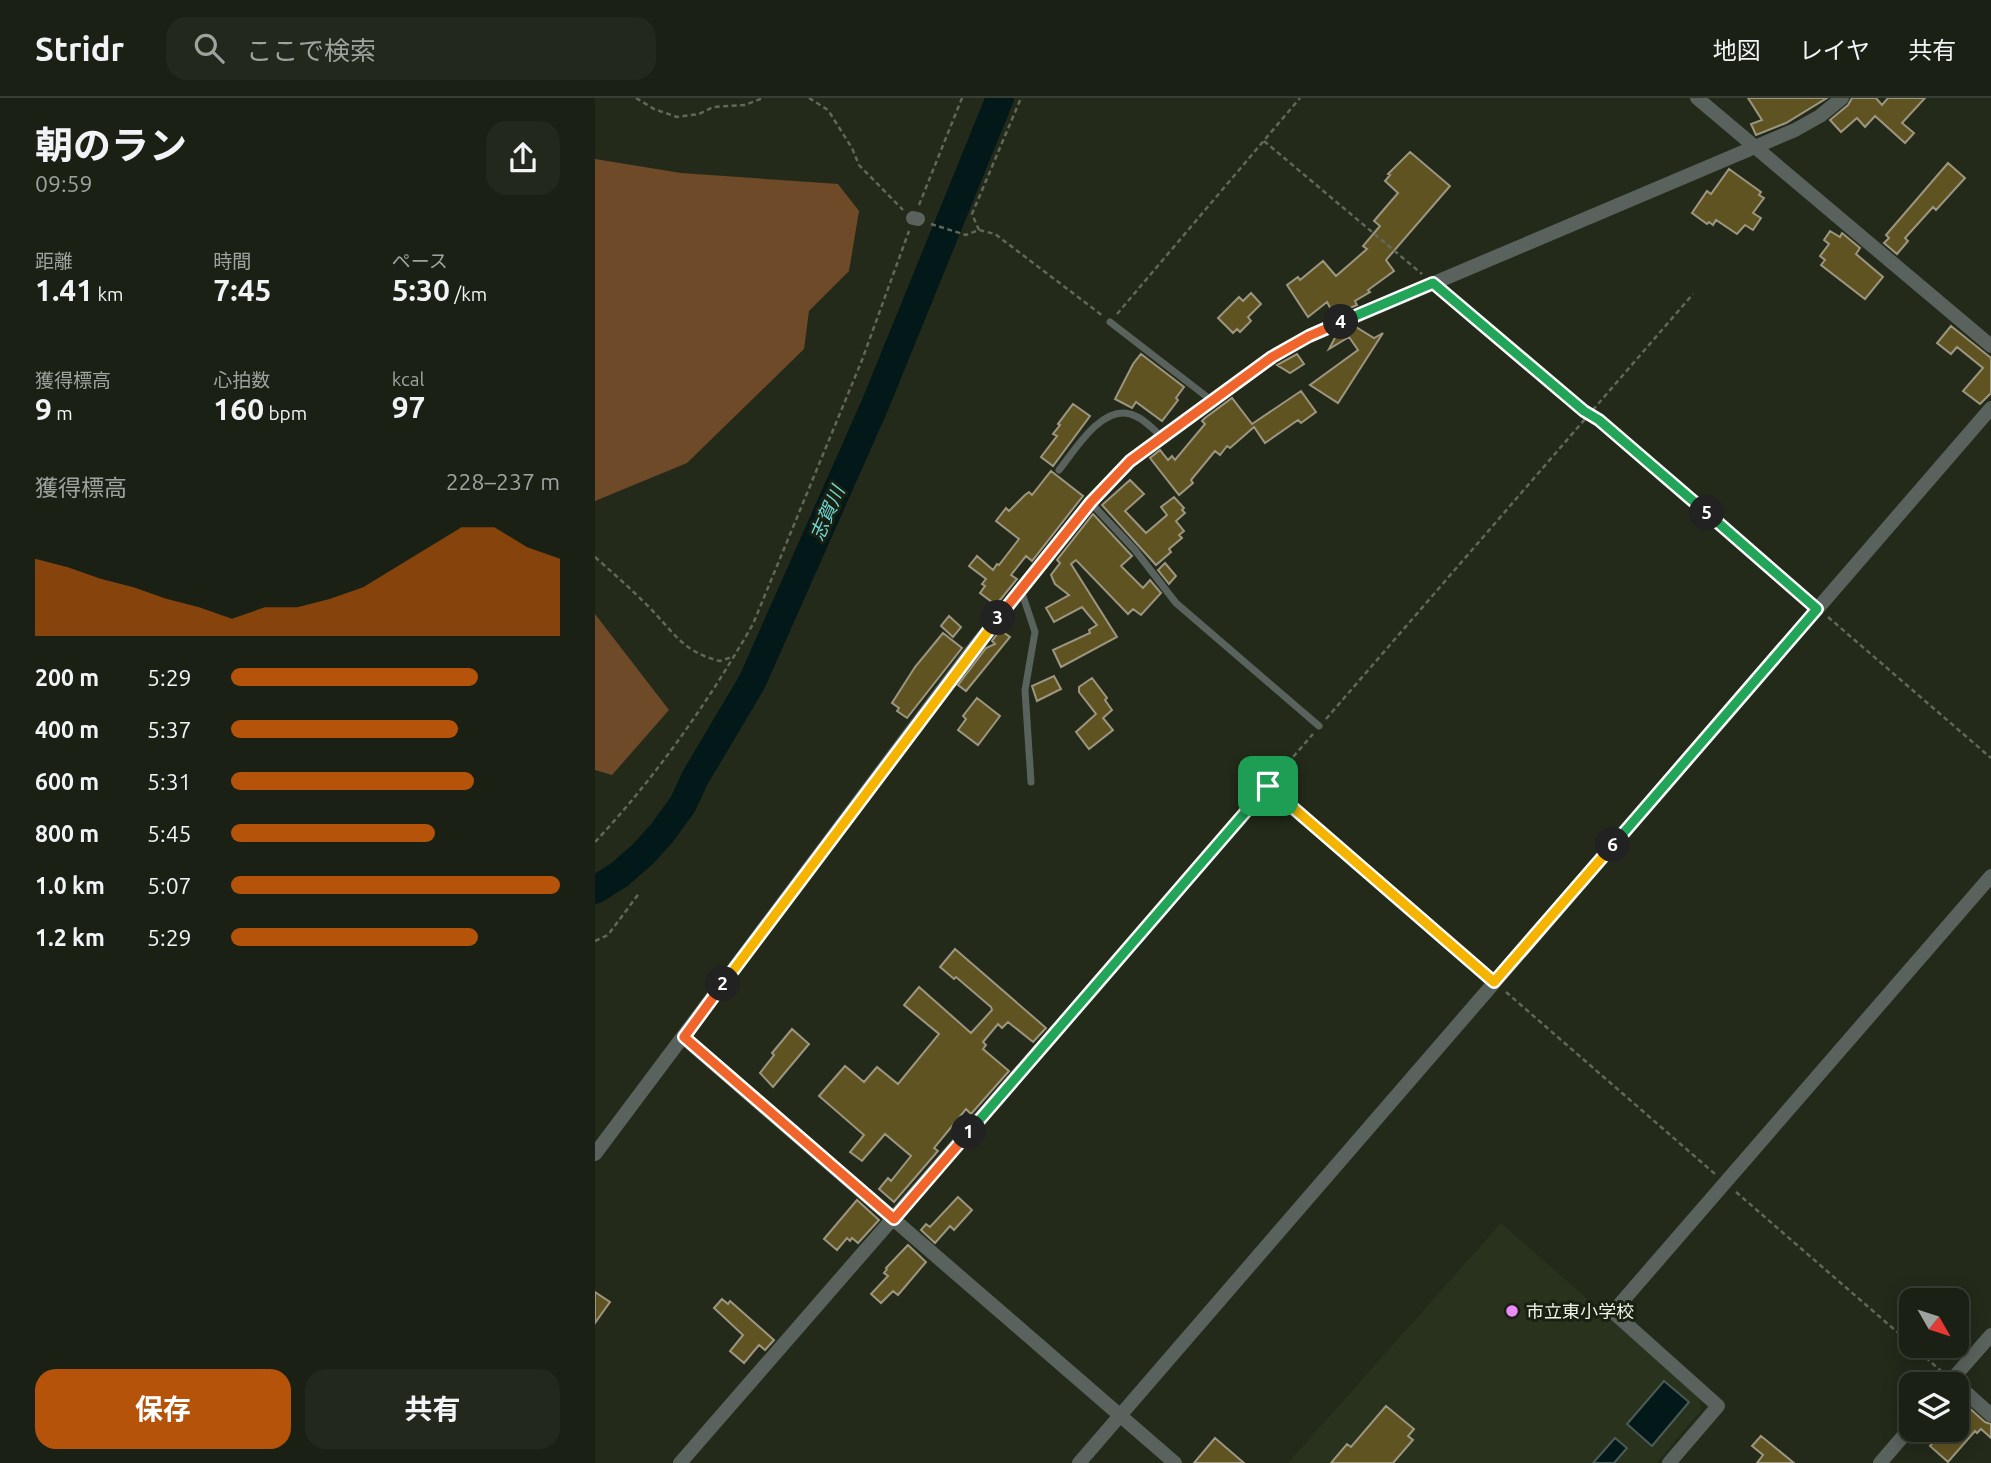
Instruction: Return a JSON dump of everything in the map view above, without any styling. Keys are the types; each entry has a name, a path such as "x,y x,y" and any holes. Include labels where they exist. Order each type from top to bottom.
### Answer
{"street":[{"path":"1697,98 1991,346"},
{"path":"595,1154 970,653 1091,502 1130,461 1272,357 1309,336 1795,130 1820,116 1842,98"},
{"path":"1079,1463 1991,408"},
{"path":"1669,1463 1719,1406 1613,1312 1991,876"},
{"path":"680,1463 1056,1031"},
{"path":"684,1037 1175,1463"},
{"path":"1959,1372 1991,1335"},
{"path":"1969,1397 1991,1415"},
{"path":"1880,1463 1899,1441"}],"lane":[{"path":"1110,322 1211,400"},
{"path":"1059,470 1089,432 1108,416 1130,414 1162,437"},
{"path":"1091,502 1135,550 1176,603 1319,726"},
{"path":"1021,589 1035,632 1025,690 1031,782"}],"path":[{"path":"636,98 654,109 677,117 699,114 713,107 745,105 763,98"},
{"path":"810,98 828,110 852,148 859,165 916,219 966,236 979,230 987,231 1002,239 1110,322 1300,98"},
{"path":"595,842 655,771 734,656 769,590 862,360 962,98"},
{"path":"979,230 972,214 1021,98"},
{"path":"1264,141 1599,420 1991,758"},
{"path":"1056,1031 1693,294"},
{"path":"595,557 692,651 720,661 734,656"},
{"path":"1268,786 1899,1334"},
{"path":"595,941 608,935 640,892"},
{"path":"1925,1358 1940,1372"}],"shaded area":[{"path":"595,159 681,173 838,184 859,211 849,271 809,311 804,349 687,463 595,501"},
{"path":"595,614 669,710 612,775 595,770"},
{"name":"市立東小学校","path":"1501,1223 1700,1398 1701,1410 1657,1463 1288,1463"},
{"path":"1664,1381 1689,1402 1652,1446 1627,1424"},
{"path":"1615,1438 1627,1448 1614,1463 1593,1463"}],"building":[{"path":"1748,98 1827,98 1786,123 1756,135 1751,124 1762,120"},
{"path":"1852,98 1876,98 1882,105 1888,98 1925,98 1902,123 1914,133 1905,143 1875,116 1865,127 1857,118 1841,132 1830,120 1848,105"},
{"path":"1410,152 1450,186 1386,260 1394,271 1355,301 1357,305 1334,315 1327,302 1308,317 1287,285 1298,277 1300,280 1323,261 1336,276 1367,249 1363,246 1380,226 1374,221 1398,193 1385,181 1390,175 1388,174"},
{"path":"1948,163 1965,178 1936,210 1933,207 1905,238 1908,241 1897,254 1884,243 1889,238 1886,235"},
{"path":"1729,169 1761,192 1759,195 1764,198 1753,213 1761,218 1753,230 1745,225 1737,234 1716,220 1713,225 1709,222 1707,224 1692,213 1707,191 1711,194"},
{"path":"1830,231 1840,237 1842,233 1860,248 1856,254 1883,277 1865,299 1821,265 1825,260 1820,256 1829,244 1824,240"},
{"path":"1251,293 1261,304 1248,317 1251,321 1240,332 1237,329 1233,333 1218,318 1239,297 1243,301"},
{"path":"1951,326 1991,358 1991,393 1980,404 1963,391 1983,368 1957,347 1951,354 1937,343"},
{"path":"1356,327 1374,338 1383,333 1338,403 1310,385 1358,350 1349,337 1329,349 1337,334"},
{"path":"1141,354 1184,387 1162,421 1136,402 1132,408 1115,399"},
{"path":"1297,354 1304,364 1290,373 1277,365"},
{"path":"1301,391 1316,412 1301,423 1298,420 1265,443 1254,427 1230,448 1227,446 1220,455 1215,451 1191,480 1193,483 1179,495 1150,458 1160,450 1168,460 1172,456 1175,460 1205,424 1202,421 1232,398 1252,424"},
{"path":"1073,404 1090,416 1053,466 1041,457 1057,436 1053,434 1060,425 1058,424"},
{"path":"1051,471 1083,496 1032,561 1026,556 1011,575 1017,579 996,605 980,593 986,579 969,566 977,556 993,570 999,565 1019,539 996,521 1006,508 1009,511 1029,492 1032,495"},
{"path":"1130,480 1144,494 1125,511 1146,533 1167,515 1161,507 1174,497 1184,508 1182,510 1185,513 1176,521 1184,531 1179,535 1182,538 1156,565 1102,505"},
{"path":"1093,514 1132,556 1121,566 1143,588 1150,580 1161,593 1141,615 1133,609 1128,614 1076,560 1071,564 1117,637 1061,667 1053,650 1090,633 1089,630 1097,625 1082,607 1054,622 1046,608 1069,595 1055,584 1051,575 1060,563 1057,560"},
{"path":"1165,563 1176,576 1169,584 1158,570"},
{"path":"949,616 961,627 953,637 941,626"},
{"path":"1000,630 1010,637 966,691 958,685 986,648 995,644 992,641"},
{"path":"943,633 962,648 907,718 897,711 899,708 892,703 915,667"},
{"path":"1054,676 1061,689 1037,701 1032,686"},
{"path":"1092,678 1107,698 1105,700 1112,710 1103,718 1113,730 1089,749 1076,732 1096,714 1079,692 1079,687"},
{"path":"977,698 1000,716 978,745 958,730 966,719 963,716"},
{"path":"955,949 1046,1028 1033,1042 1008,1022 1002,1028 998,1024 983,1042 986,1045 983,1049 1009,1071 971,1114 966,1109 934,1148 938,1151 894,1202 879,1189 888,1178 891,1181 911,1156 885,1134 862,1161 850,1152 864,1135 819,1096 845,1066 864,1082 877,1067 898,1084 939,1034 904,1005 919,987 971,1033 992,1010 956,977 954,979 940,967"},
{"path":"792,1029 809,1044 773,1087 760,1073"},
{"path":"958,1197 972,1210 954,1230 950,1226 935,1243 921,1230 926,1224 930,1227"},
{"path":"857,1200 879,1220 858,1243 847,1238 837,1250 824,1239"},
{"path":"908,1245 926,1262 898,1295 893,1291 881,1303 871,1294 888,1276 884,1273 886,1268"},
{"path":"595,1292 610,1302 595,1323"},
{"path":"722,1299 728,1304 730,1301 774,1340 765,1350 759,1345 744,1363 730,1351 743,1335 714,1308"},
{"path":"1386,1406 1414,1429 1408,1436 1413,1440 1393,1463 1331,1463 1347,1444 1351,1447"},
{"path":"1969,1408 1991,1424 1991,1438 1981,1429 1977,1433 1975,1431 1969,1438"},
{"path":"1761,1436 1794,1463 1757,1463 1763,1455 1752,1446"},
{"path":"1215,1438 1244,1463 1194,1463"},
{"path":"1934,1442 1965,1442 1948,1462 1930,1446"}],"waterway":[{"name":"志賀川","path":"595,890 619,875 662,833 683,804 695,778 752,682 875,405 1000,98"}],"place":[{"name":"市立東小学校","path":"1512,1311"}],"route":[{"path":"1433,283 1584,411 1599,420 1817,609 1494,982 1268,786 894,1219 684,1037 970,653 1091,502 1130,461 1272,357 1309,336 1433,283"}]}
